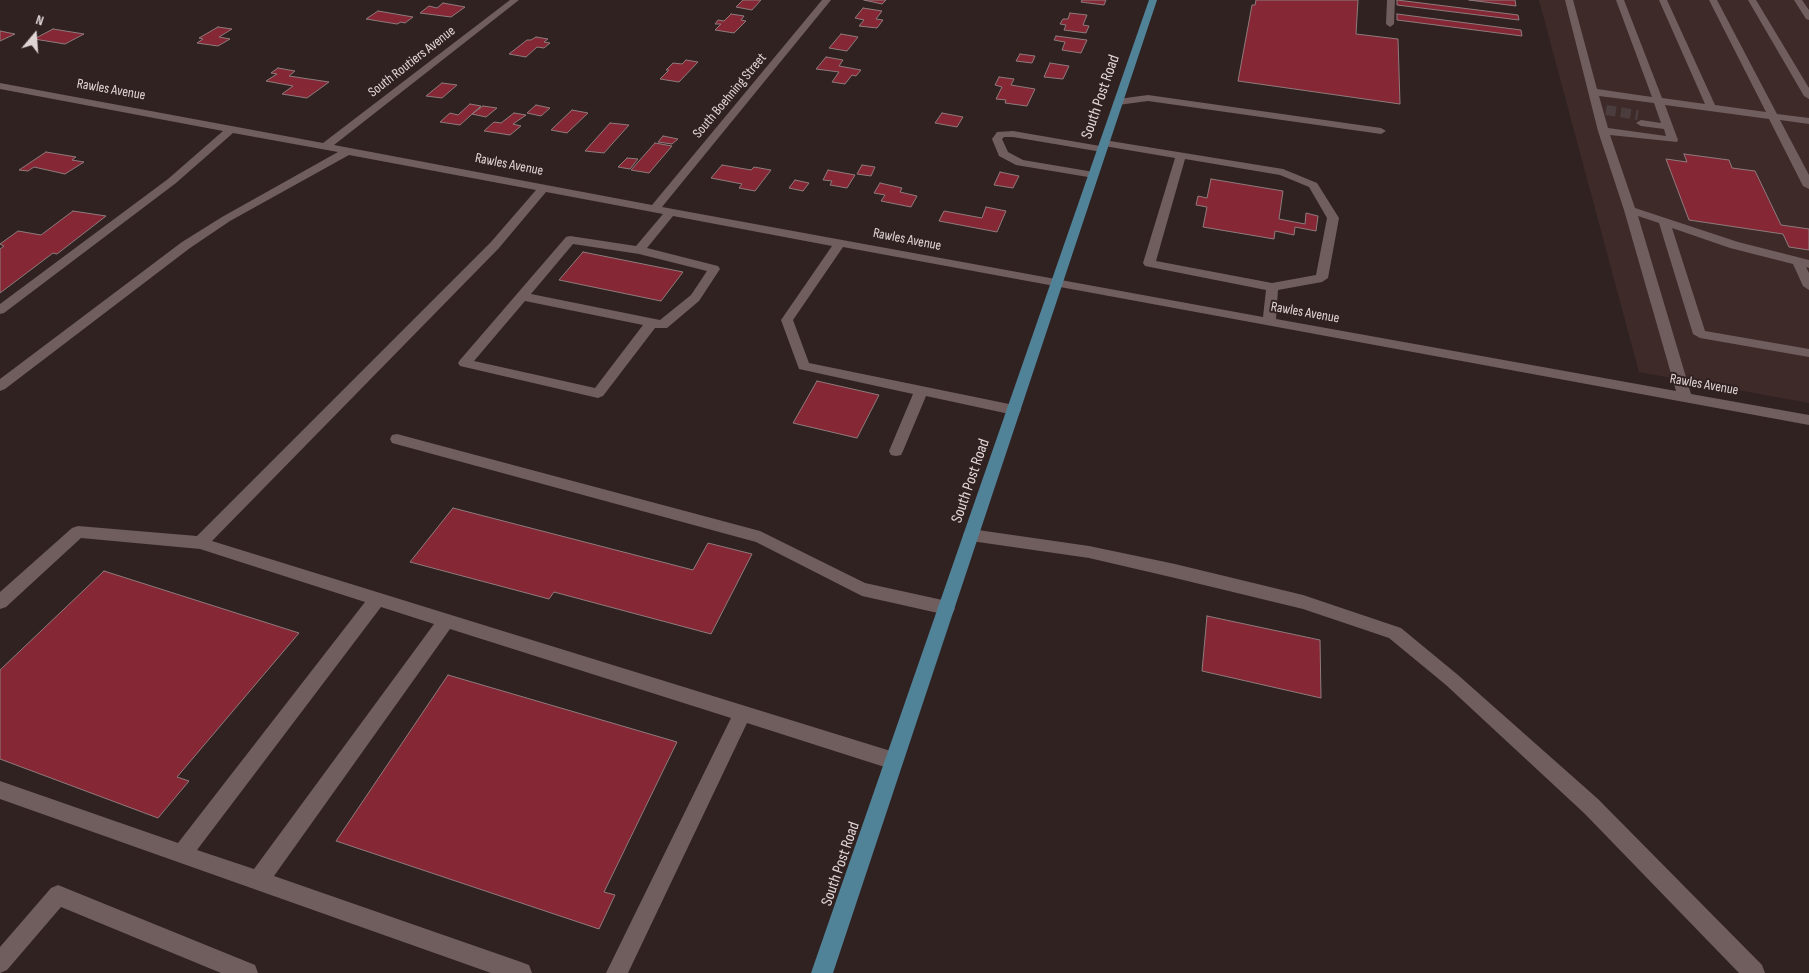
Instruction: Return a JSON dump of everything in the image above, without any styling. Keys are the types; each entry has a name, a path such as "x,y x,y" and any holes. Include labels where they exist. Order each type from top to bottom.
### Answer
{"main road":[{"name":"South Post Road","path":"822,973 1153,0"}],"street":[{"name":"South Routiers Avenue","path":"325,147 515,0"},
{"name":"South Boehning Street","path":"654,209 827,0"},
{"path":"1390,24 1391,0"},
{"path":"1568,0 1594,92 1603,114 1603,130 1630,210 1685,398"},
{"path":"1603,130 1673,140 1620,0"},
{"path":"1663,0 1711,107"},
{"path":"1713,0 1809,186"},
{"path":"1752,0 1809,96"},
{"path":"1798,0 1809,17"},
{"name":"Rawles Avenue","path":"0,86 839,244 1809,420"},
{"path":"1594,92 1809,121"},
{"path":"1118,102 1148,98 1381,131"},
{"path":"1640,119 1666,123"},
{"path":"0,310 172,181 231,129"},
{"path":"1094,175 1020,163 1003,154 998,139 1001,134 1013,134 1182,156 1211,160 1283,172 1313,185 1333,218 1322,278 1272,287 1149,264 1182,156"},
{"path":"0,386 186,245 234,214 348,151"},
{"path":"200,543 495,245 543,188"},
{"path":"1630,210 1734,245 1804,263 1809,286"},
{"path":"639,250 670,212"},
{"path":"1664,222 1700,334 1809,353"},
{"path":"522,296 662,325 695,298 714,269 639,250 570,240 522,296 465,363 598,393 652,323"},
{"path":"839,244 787,320 804,366 1014,410"},
{"path":"1269,323 1272,287"},
{"path":"896,451 921,390"},
{"path":"397,439 760,537 862,589 947,608"},
{"path":"0,602 78,532 200,543 894,762"},
{"path":"971,535 1089,552 1175,571 1303,602 1395,633 1452,680 1591,806 1754,973"},
{"path":"182,854 377,600"},
{"path":"258,880 446,621"},
{"path":"617,973 742,714"},
{"path":"0,790 521,973"},
{"path":"0,963 58,895 247,973"}],"shaded area":[{"path":"1539,0 1809,0 1809,403 1639,372"}],"building":[{"path":"743,0 761,0 752,10 736,7"},
{"path":"864,0 886,0 882,4"},
{"path":"1082,0 1106,0 1104,5 1081,2"},
{"path":"1256,0 1358,0 1356,34 1398,39 1400,104 1238,81 1252,5 1255,5"},
{"path":"1397,0 1518,15 1519,20 1397,5"},
{"path":"1469,0 1515,0 1516,6"},
{"path":"443,3 465,7 451,17 420,13 429,6 437,8"},
{"path":"863,8 882,11 876,19 883,20 877,28 859,26 864,20 855,18"},
{"path":"378,11 413,17 405,23 397,24 366,19"},
{"path":"1070,13 1087,15 1083,25 1089,26 1086,33 1064,30 1066,25 1060,24 1063,19 1068,19"},
{"path":"731,14 744,16 741,20 746,21 734,33 715,30 721,24 715,24 718,20 724,21"},
{"path":"1397,14 1521,30 1522,36 1397,20"},
{"path":"218,27 232,29 219,37 230,39 218,46 197,43 203,39 199,38"},
{"path":"53,29 84,34 65,44 34,39"},
{"path":"0,31 15,34 0,41"},
{"path":"841,34 858,37 847,51 829,48"},
{"path":"1056,36 1087,40 1081,53 1062,50 1065,42 1054,40"},
{"path":"536,37 548,39 544,42 550,43 544,48 537,47 526,57 509,54 527,40"},
{"path":"1020,54 1035,56 1032,63 1016,61"},
{"path":"826,57 843,60 839,66 861,70 856,76 852,75 845,84 832,82 839,72 816,69"},
{"path":"686,60 698,62 679,82 660,79 673,63 682,64"},
{"path":"1050,63 1069,66 1063,79 1044,77"},
{"path":"278,68 295,71 289,76 329,82 307,98 282,94 293,86 266,81 277,74 271,73"},
{"path":"999,77 1014,79 1011,85 1035,89 1027,106 1005,103 1006,100 996,99 1002,87 995,85"},
{"path":"442,83 457,85 442,98 426,96"},
{"path":"470,104 481,106 460,125 440,122 450,113 458,115"},
{"path":"536,105 550,108 541,116 527,113"},
{"path":"483,106 497,108 486,117 472,114"},
{"path":"572,110 588,113 567,133 551,130"},
{"path":"514,113 526,115 513,124 521,126 510,135 484,131 494,122 501,123"},
{"path":"942,113 963,117 957,127 935,123"},
{"path":"610,123 629,125 604,153 585,151"},
{"path":"663,136 678,139 672,144 658,142"},
{"path":"655,143 672,146 649,173 631,170"},
{"path":"46,152 76,157 72,160 84,162 65,174 34,167 28,171 19,170"},
{"path":"1684,154 1729,160 1732,168 1755,171 1781,225 1809,229 1809,250 1789,247 1783,234 1689,220 1666,159 1687,162"},
{"path":"627,158 638,159 630,169 618,167"},
{"path":"722,165 751,170 754,167 771,170 755,191 739,188 742,184 711,178"},
{"path":"862,165 875,167 871,176 857,174"},
{"path":"828,170 855,175 847,188 830,185 832,181 823,180"},
{"path":"1000,172 1019,176 1013,188 994,185"},
{"path":"1211,179 1283,191 1279,219 1305,224 1306,213 1318,216 1316,231 1295,227 1294,235 1275,231 1274,239 1203,227 1207,207 1196,205 1198,196 1207,198"},
{"path":"795,180 809,183 803,191 789,188"},
{"path":"880,183 902,188 900,192 917,196 911,207 881,201 885,195 874,193"},
{"path":"986,207 1006,211 997,232 939,221 944,211 982,218"},
{"path":"73,211 106,216 57,254 53,253 0,293 0,249 4,246 0,244 18,231 41,235"},
{"path":"583,252 683,272 661,301 559,280"},
{"path":"817,381 879,395 857,438 793,423"},
{"path":"453,508 693,570 708,543 752,554 711,634 554,592 549,599 410,562"},
{"path":"104,571 299,633 177,777 189,781 158,818 0,759 0,670"},
{"path":"1207,616 1320,640 1321,698 1202,671"},
{"path":"448,675 677,742 604,892 615,895 599,929 336,841"}],"tunnel":[{"path":"1606,110 1638,115"}]}
